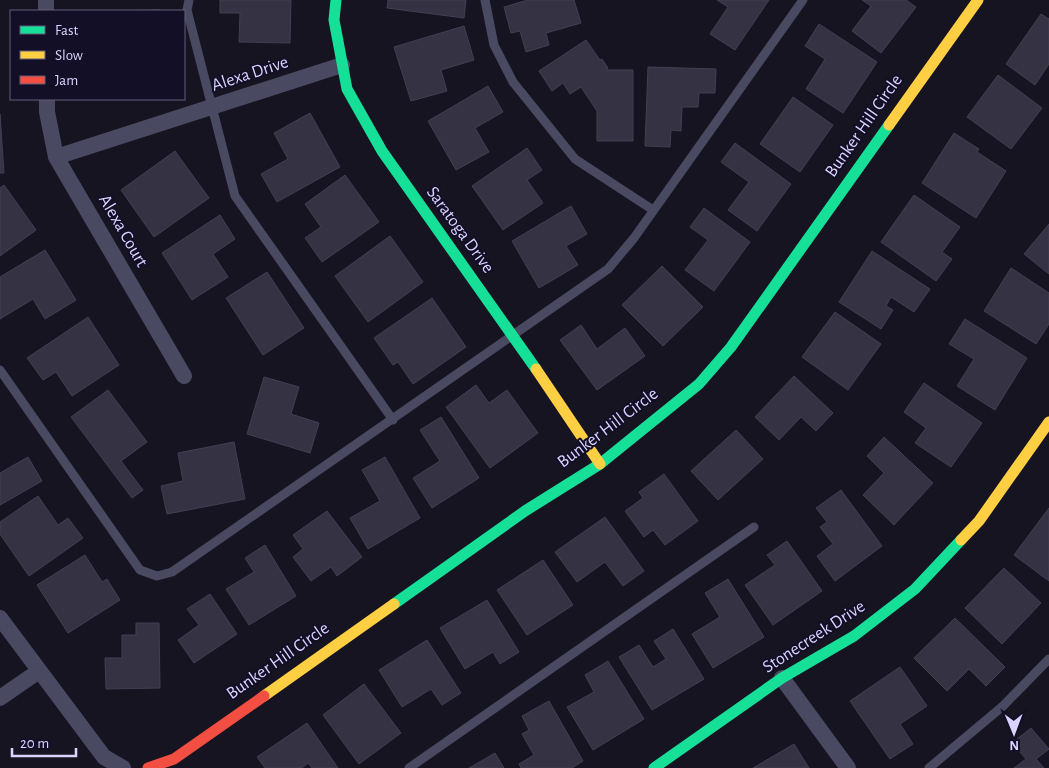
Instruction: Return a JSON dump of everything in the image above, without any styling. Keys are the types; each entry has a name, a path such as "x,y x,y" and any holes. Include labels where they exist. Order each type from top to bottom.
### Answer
{"street":[{"name":"Saratoga Drive","path":"336,0 334,20 347,89 382,151 514,336 600,464"},
{"name":"Bunker Hill Circle","path":"148,768 174,759 525,511 600,464 698,384 731,347 978,0"},
{"name":"Alexa Drive","path":"56,157 342,65"},
{"name":"Alexa Court","path":"47,100 47,112 56,157 184,376"},
{"name":"Stonecreek Drive","path":"654,768 782,678 854,636 915,589 979,521 1049,422"},
{"path":"0,618 104,757 123,768"},
{"path":"0,698 39,670"},
{"path":"782,678 848,768"}],"lane":[{"path":"189,0 187,10 235,196 393,420"},
{"path":"484,0 494,45 514,82 575,159 653,210"},
{"path":"0,370 140,570 156,576 172,572 608,269 653,210 803,0"},
{"path":"409,768 754,527"},
{"path":"929,768 1003,706 1049,659"}],"building":[{"path":"220,0 291,0 290,43 239,42 240,13 220,13"},
{"path":"388,0 466,0 464,18 387,8"},
{"path":"528,0 574,0 581,23 546,33 549,45 526,52 520,31 511,33 504,7"},
{"path":"717,0 769,0 735,50 710,34 728,7"},
{"path":"862,0 906,0 916,7 881,53 852,31 871,6"},
{"path":"1041,14 1049,19 1049,64 1035,85 1006,64"},
{"path":"819,24 877,62 843,113 806,89 825,59 805,46"},
{"path":"464,26 474,60 441,70 447,91 411,101 394,47"},
{"path":"586,40 608,68 606,70 633,70 633,141 597,141 597,111 581,87 570,94 563,83 552,91 539,71"},
{"path":"648,67 716,69 715,93 699,93 698,107 682,107 681,131 671,130 670,147 645,146"},
{"path":"998,75 1042,108 1011,149 967,117"},
{"path":"488,86 503,112 475,128 489,152 456,170 428,121"},
{"path":"793,97 833,125 800,172 760,144"},
{"path":"310,113 340,167 277,202 261,174 288,159 274,133"},
{"path":"0,114 4,173 0,173"},
{"path":"954,133 979,149 977,152 1006,171 976,218 922,183"},
{"path":"735,143 791,184 757,231 728,210 749,182 721,162"},
{"path":"527,148 542,170 527,180 543,203 503,230 472,186"},
{"path":"175,151 209,198 154,237 121,190"},
{"path":"345,175 379,222 322,262 305,238 321,227 305,204"},
{"path":"4,185 36,230 0,256 0,188"},
{"path":"914,195 960,227 942,252 952,259 936,281 881,242"},
{"path":"571,206 587,234 566,246 578,265 539,288 512,241"},
{"path":"704,208 750,242 714,291 685,270 708,240 690,227"},
{"path":"220,215 235,239 213,254 228,277 192,300 162,253"},
{"path":"1049,224 1049,274 1024,254"},
{"path":"390,236 423,282 368,322 335,276"},
{"path":"45,250 76,300 45,319 33,299 0,319 0,277"},
{"path":"872,251 930,289 914,312 891,297 886,306 893,310 881,329 839,302"},
{"path":"662,266 703,307 663,346 622,305"},
{"path":"1011,268 1049,293 1049,324 1036,344 984,311"},
{"path":"267,272 304,328 263,355 226,298"},
{"path":"432,298 466,347 413,384 398,362 393,365 374,338"},
{"path":"835,312 881,344 848,390 802,357"},
{"path":"88,317 119,365 72,396 56,372 43,380 27,358"},
{"path":"965,319 1027,358 995,410 957,386 974,359 949,344"},
{"path":"581,325 597,349 625,328 645,356 597,390 560,340"},
{"path":"794,376 833,413 816,431 801,417 779,440 755,417"},
{"path":"264,377 299,387 291,414 319,423 310,453 247,434"},
{"path":"924,383 982,423 951,467 915,443 926,428 904,412"},
{"path":"476,385 489,403 507,390 538,433 490,468 446,407"},
{"path":"108,390 147,442 121,461 143,490 132,498 71,417"},
{"path":"441,417 479,478 432,508 413,478 440,461 420,430"},
{"path":"736,430 763,459 718,500 691,471"},
{"path":"884,437 933,483 894,525 863,495 884,473 867,456"},
{"path":"234,442 245,499 167,514 161,486 183,481 178,453"},
{"path":"28,457 42,481 0,505 0,473"},
{"path":"385,457 420,518 368,549 350,518 380,501 362,470"},
{"path":"664,474 698,521 665,545 653,530 644,537 625,511 643,498 639,492"},
{"path":"841,490 882,546 835,581 817,556 833,544 820,527 827,522 816,508"},
{"path":"38,496 58,525 68,518 83,538 29,576 0,534 0,522"},
{"path":"1049,508 1049,581 1014,555"},
{"path":"327,511 362,557 337,576 331,567 311,581 293,557 303,549 293,535"},
{"path":"605,517 644,571 623,586 605,562 577,582 555,552"},
{"path":"787,541 822,591 773,625 745,585 775,565 767,555"},
{"path":"265,545 296,596 249,625 226,589 254,572 245,558"},
{"path":"85,555 102,582 107,579 120,600 68,633 37,585"},
{"path":"543,560 573,605 527,635 497,590"},
{"path":"1004,568 1041,603 1002,644 965,608"},
{"path":"728,579 764,637 713,668 692,634 720,617 705,593"},
{"path":"210,594 237,634 194,663 178,640 199,625 187,609"},
{"path":"487,600 519,652 500,664 493,652 465,669 440,628"},
{"path":"955,618 1005,667 986,686 969,669 947,691 914,658"},
{"path":"136,623 159,623 160,688 106,689 105,658 122,658 122,635 136,635"},
{"path":"673,629 704,679 652,710 619,657 639,645 653,667 666,659 654,641"},
{"path":"427,640 461,693 442,705 431,689 402,707 379,670"},
{"path":"608,661 644,719 593,750 567,707 594,692 585,675"},
{"path":"900,667 927,706 900,724 913,744 890,759 850,701"},
{"path":"364,684 401,733 359,764 323,715"},
{"path":"549,701 583,761 572,768 521,768 519,764 534,755 522,734 529,730 522,716"},
{"path":"307,723 338,768 312,768 308,763 302,768 265,768 257,757"},
{"path":"1031,728 1049,749 1036,759 1044,768 1014,768 1026,759 1012,743"},
{"path":"794,744 809,768 753,768"},
{"path":"495,753 504,768 469,768"}],"traffic: fast":[{"path":"336,0 334,20 347,89 382,151 536,369"},
{"path":"394,604 525,511 600,464 699,384 731,347 889,125"},
{"path":"654,768 782,678 854,636 915,589 961,540"}],"traffic: slow":[{"path":"889,125 978,0"},
{"path":"536,369 600,464"},
{"path":"961,540 979,521 1049,422"},
{"path":"264,696 394,604"}],"traffic: jam":[{"path":"148,768 174,759 264,696"}]}
